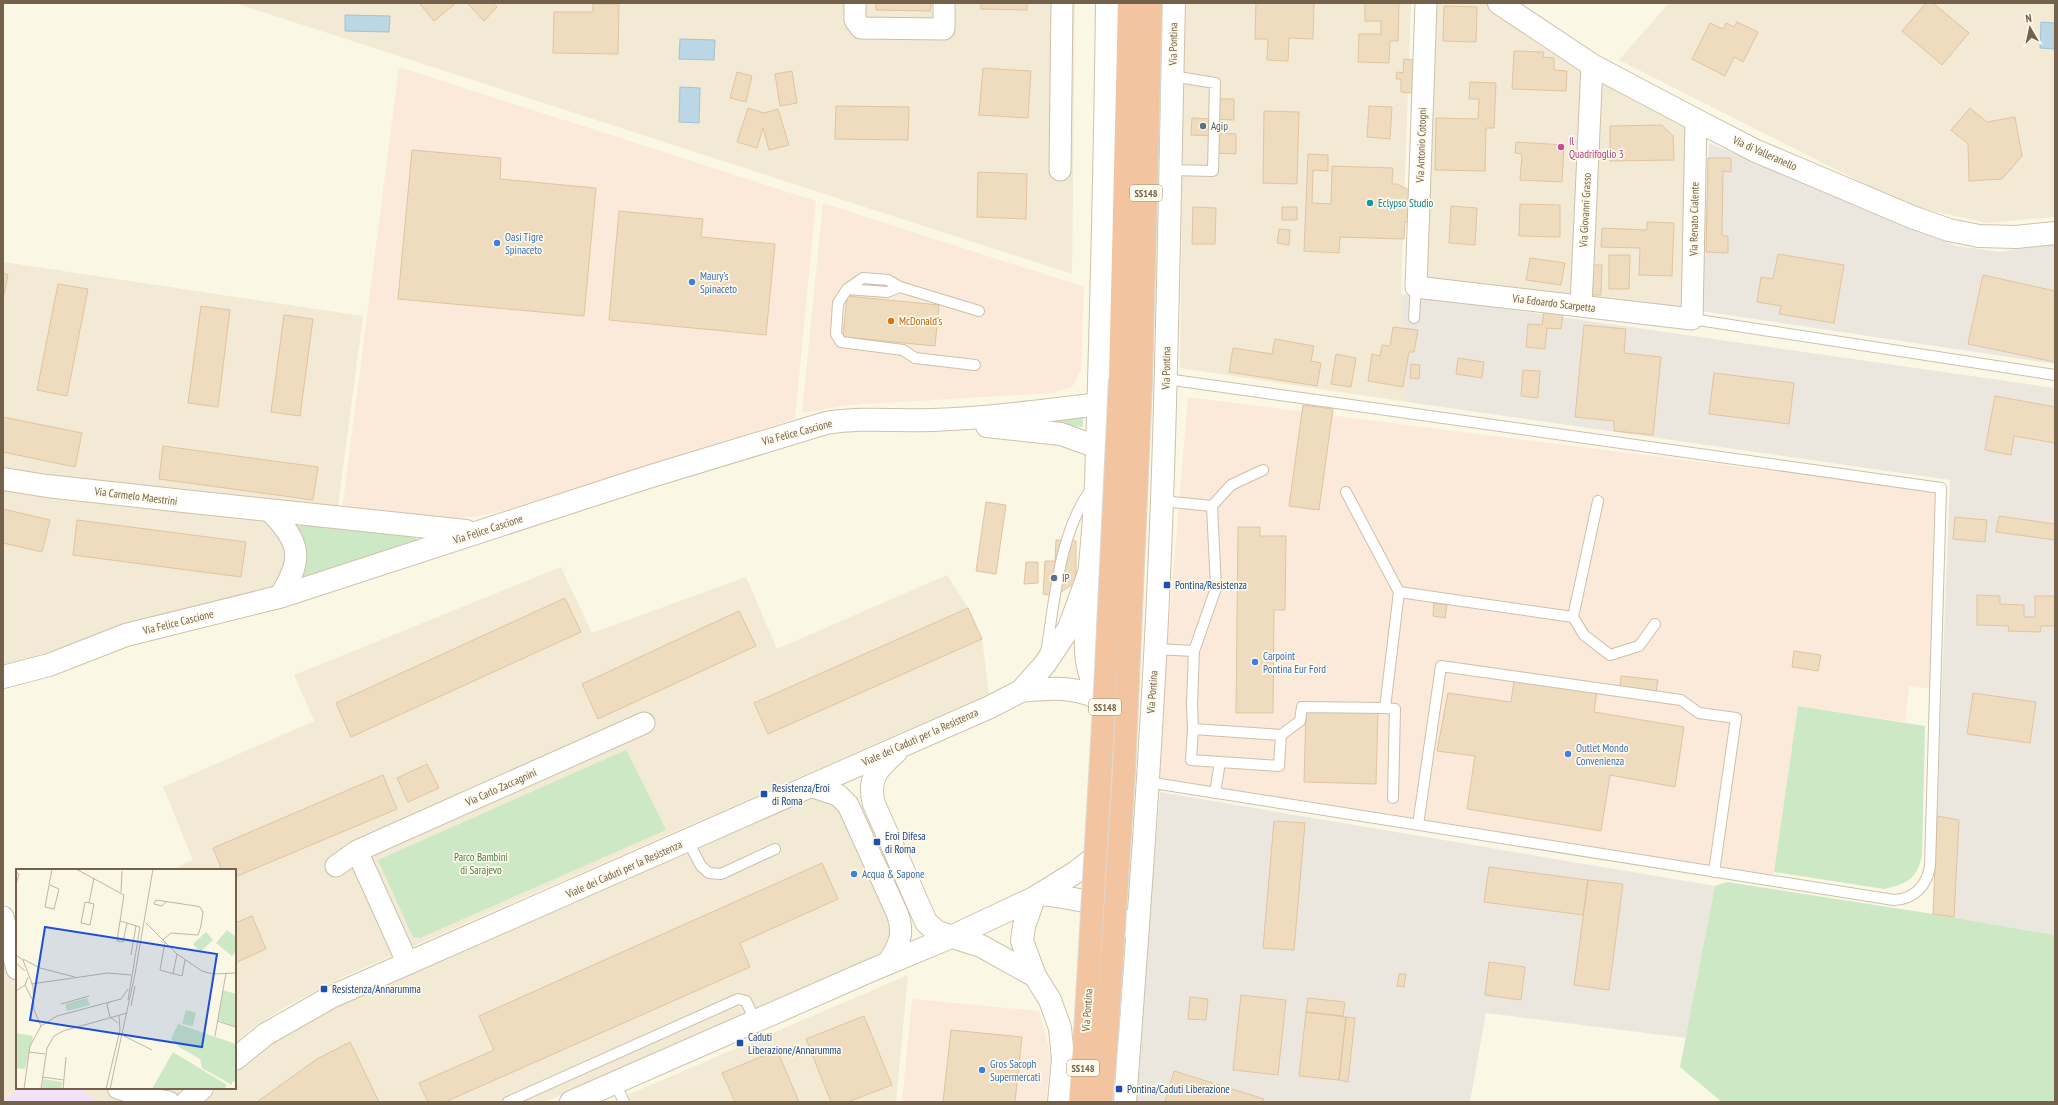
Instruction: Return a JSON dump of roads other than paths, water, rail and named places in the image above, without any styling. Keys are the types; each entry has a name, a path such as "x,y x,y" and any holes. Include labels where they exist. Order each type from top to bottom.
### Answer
{"highway":[{"name":"Via Pontina","path":"1080,1102 1108,644 1120,379 1129,3"},
{"name":"Via Pontina","path":"1101,1102 1107,1036 1124,770 1136,538 1151,3"}],"street":[{"path":"855,3 855,20 861,28 944,30 944,3"},
{"path":"1060,170 1062,3"},
{"path":"1107,3 1096,483 1094,533 1089,573 1087,659 1092,682 1111,705 1138,706 1148,698 1152,691"},
{"name":"Via Pontina","path":"1125,1102 1137,948 1155,649 1162,501 1174,3"},
{"name":"Via Antonio Cotogni","path":"1416,287 1426,3"},
{"name":"Via di Valleranello","path":"1499,3 1592,65 1696,120 1756,151 1912,217 1949,230 1967,234 1999,237 2055,233"},
{"name":"Via Giovanni Grasso","path":"1581,306 1592,65"},
{"name":"Via Renato Cialente","path":"1692,319 1696,120"},
{"name":"Via Edoardo Scarpetta","path":"1416,287 1692,319"},
{"name":"Via Felice Cascione","path":"3,677 49,665 126,635 279,597 652,476 826,423 850,420 932,420 1027,413 1098,404"},
{"name":"Via Felice Cascione","path":"932,420 1055,433 1097,447"},
{"name":"Via Carmelo Maestrini","path":"3,479 55,487 270,511 478,532"},
{"path":"270,511 290,533 295,549 296,562 293,573 279,597"},
{"path":"1021,691 1044,666 1068,628 1089,573"},
{"name":"Via Felice Cascione","path":"3,694 49,665"},
{"name":"Via Pontina","path":"1021,691 1068,688 1083,692 1138,720 1150,733"},
{"name":"Viale dei Caduti per la Resistenza","path":"236,1058 266,1034 295,1016 331,997 688,841 1021,691"},
{"name":"Via Carlo Zaccagnini","path":"336,866 358,851 644,723"},
{"path":"906,743 880,767 873,780 871,795 926,922 937,932 990,950 1035,976"},
{"path":"810,786 838,795 848,805 897,913 900,924 901,939 887,964"},
{"path":"571,1102 620,1092 755,1021 951,937 1037,896 1103,853 1145,814"},
{"path":"358,851 408,964"},
{"path":"1037,896 1079,899 1107,910 1126,924 1137,948"},
{"path":"1037,896 1027,915 1022,934 1024,949 1035,976 1050,1000 1060,1028 1063,1059 1059,1102"},
{"path":"3,918 16,965"},
{"path":"119,1089 126,1102"},
{"path":"121,1089 146,1098 184,1098"}],"lane":[{"path":"1170,170 1214,171 1215,83 1172,76"},
{"path":"975,365 915,358 903,350 840,342 836,334 838,303 846,289 863,278 888,280 900,287 979,311"},
{"path":"1414,318 1416,287"},
{"path":"1692,319 2055,375"},
{"path":"1147,782 1894,900 1912,895 1924,884 1929,872 1941,488 1166,379"},
{"path":"1263,470 1231,485 1212,506 1216,588 1194,651 1191,760 1278,766 1281,735"},
{"path":"1044,666 1066,541 1080,504 1096,483"},
{"path":"1346,492 1399,592 1385,708"},
{"path":"1162,501 1212,506"},
{"path":"1598,501 1573,617 1584,635 1610,655 1639,646 1655,624"},
{"path":"1399,592 1573,617"},
{"path":"1155,649 1194,651"},
{"path":"1418,825 1441,666 1681,700 1699,713 1736,718 1714,872"},
{"path":"1193,729 1281,735 1300,721 1302,707 1395,709 1393,798"},
{"path":"1215,793 1220,762"},
{"path":"688,841 701,866 709,873 721,874 775,849"},
{"path":"508,1102 738,999 746,1001 755,1021"}],"water":[{"path":"345,15 390,16 389,32 345,31"},
{"path":"2041,22 2055,23 2054,49 2040,48"},
{"path":"680,39 715,40 714,60 679,59"},
{"path":"680,87 700,88 699,123 679,122"}],"place":[{"name":"Agip","path":"1203,126"},
{"name":"Il Quadrifoglio 3","path":"1561,147"},
{"name":"Eclypso Studio","path":"1370,203"},
{"name":"Oasi Tigre Spinaceto","path":"497,243"},
{"name":"Maury's Spinaceto","path":"692,282"},
{"name":"McDonald's","path":"891,321"},
{"name":"IP","path":"1054,578"},
{"name":"Pontina/Resistenza","path":"1167,585"},
{"name":"Carpoint Pontina Eur Ford","path":"1255,662"},
{"name":"Outlet Mondo Convenienza","path":"1568,754"},
{"name":"Resistenza/Eroi di Roma","path":"764,794"},
{"name":"Eroi Difesa di Roma","path":"877,842"},
{"name":"Acqua & Sapone","path":"854,874"},
{"name":"Resistenza/Annarumma","path":"324,989"},
{"name":"Caduti Liberazione/Annarumma","path":"740,1043"},
{"name":"Gros Sacoph Supermercati","path":"982,1070"},
{"name":"Pontina/Caduti Liberazione","path":"1119,1089"}],"park label":[{"name":"Parco Bambini di Sarajevo","path":"481,863"}]}
